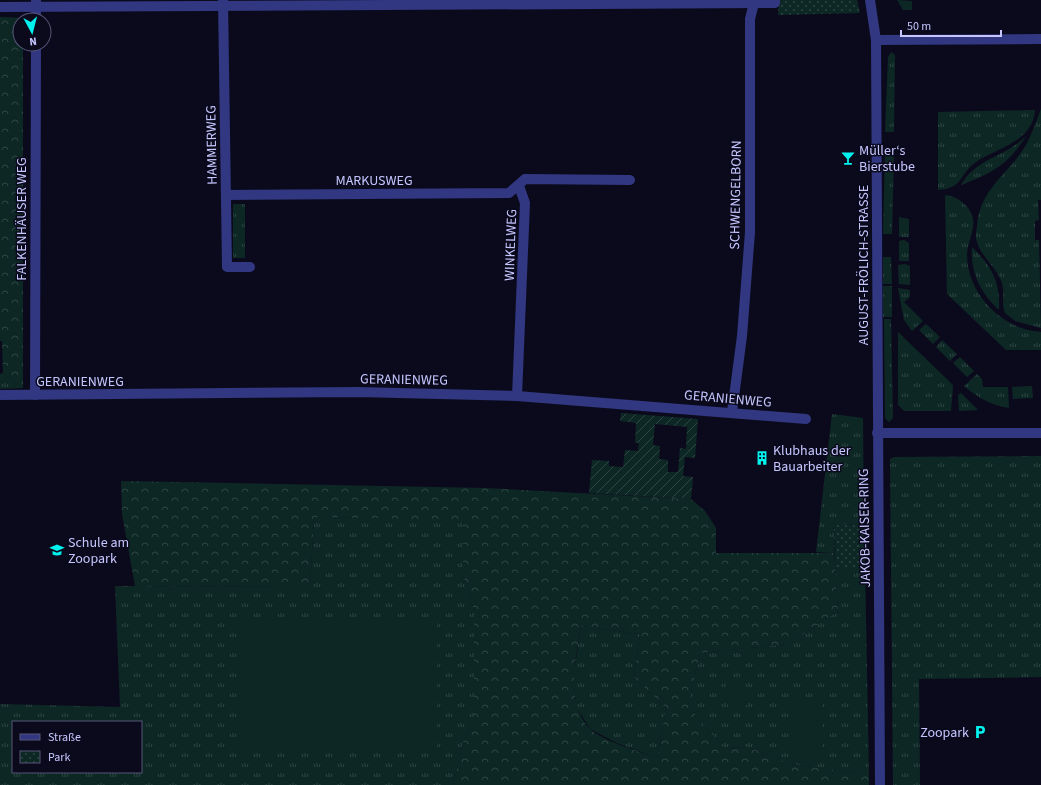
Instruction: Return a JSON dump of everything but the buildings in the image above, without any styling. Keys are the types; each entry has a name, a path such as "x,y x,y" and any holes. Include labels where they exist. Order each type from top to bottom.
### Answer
{"street":[{"path":"0,7 36,3 775,3 775,0"},
{"name":"AUGUST-FRÖLICH-STRASSE","path":"870,0 876,40 877,433"},
{"name":"HAMMERWEG","path":"223,3 227,267 250,266"},
{"name":"SCHWENGELBORN","path":"732,412 742,336 750,232 750,20 754,3"},
{"path":"876,40 1041,39"},
{"name":"FALKENHÄUSER WEG","path":"35,395 36,52"},
{"path":"519,186 525,179 630,180"},
{"name":"MARKUSWEG","path":"226,196 509,194 519,186"},
{"name":"WINKELWEG","path":"517,396 525,203 519,186"},
{"name":"GERANIENWEG","path":"0,395 358,392 517,396 806,419"},
{"path":"877,433 1041,433"},
{"name":"JAKOB-KAISER-RING","path":"877,433 880,785"}],"green space":[{"path":"779,0 857,0 860,13 778,15"},
{"path":"897,0 912,1 912,10 903,10"},
{"path":"0,17 12,18 12,52 23,52 23,388 3,373 2,341 0,341"},
{"path":"891,52 895,55 894,132 885,132 888,57"},
{"path":"1041,109 1041,200 1038,200 1039,220 1035,221 1035,240 1039,240 1041,328 1015,321 1005,313 1000,277 981,252 976,240 976,233 979,214 983,202 989,192 1019,156 1026,145"},
{"path":"1035,110 1033,121 1028,130 1021,137 976,162 970,167 957,184 946,189 938,190 938,112"},
{"path":"1026,136 1006,161 990,172 961,185 967,176 975,169 983,163 1010,149"},
{"path":"885,154 894,154 892,234 883,234"},
{"path":"945,195 954,197 963,202 972,214 973,228 967,255 973,283 980,296 1001,317 1013,325 1027,330 1041,332 1041,350 1006,350 947,294"},
{"path":"233,204 245,204 245,258 233,258"},
{"path":"899,217 909,219 909,237 899,237"},
{"path":"904,240 909,243 909,261 899,261 899,241"},
{"path":"972,247 985,261 993,275 998,291 999,310 987,297 978,282 973,265"},
{"path":"883,257 891,257 892,284 883,284"},
{"path":"905,264 910,266 910,285 899,284 898,265"},
{"path":"883,286 892,286 892,317 883,317"},
{"path":"898,288 910,290 910,297 904,302 923,321 912,331 904,320"},
{"path":"884,319 891,319 893,418 889,422 885,418"},
{"path":"926,324 940,337 933,344 919,330"},
{"path":"898,332 953,385 951,411 904,411 898,405"},
{"path":"942,340 957,354 950,361 936,347"},
{"path":"960,357 974,371 967,377 953,363"},
{"path":"3,373 23,388 0,389 0,374"},
{"path":"977,374 982,379 983,387 1008,387 1009,408 996,405 985,400 964,386"},
{"path":"1032,386 1033,398 1013,399 1012,387"},
{"path":"961,393 978,410 959,411 958,395"},
{"path":"621,413 698,419 695,458 685,457 683,476 693,477 691,499 589,493 592,460 609,461 609,466 623,467 625,450 638,451 639,443 635,443 636,423 620,421","holes":["655,424 687,427 686,449 680,448 678,472 668,472 668,460 659,459 660,446 653,445"]},
{"path":"832,414 863,418 864,524 834,525 834,553 816,552"},
{"path":"1041,456 1041,677 919,679 920,785 893,785 890,459 894,457"},
{"path":"121,481 485,488 691,499 705,511 716,528 716,553 834,553 838,611 788,644 700,653 688,706 723,747 751,748 791,764 869,775 869,785 453,785 463,742 474,721 474,611 463,575 463,520 314,517 310,587 135,586 122,514","holes":["581,626 640,634 634,677 666,708 657,758 595,733 582,719 577,707 575,694 575,666"]},
{"path":"314,517 463,519 463,575 474,611 474,721 463,742 453,785 0,785 0,704 120,707 115,586 310,587"},
{"path":"864,524 865,568 835,568 834,525"},
{"path":"835,568 865,568 869,775 791,764 751,748 723,747 688,706 700,653 788,644 838,611"},
{"path":"437,618 437,752 238,753 238,620"},
{"path":"581,626 640,634 634,677 666,708 657,758 617,743 590,729 577,708 573,679"},
{"path":"745,676 748,705 728,707 725,678"},
{"path":"791,700 822,700 822,762 791,762"}],"place":[{"name":"Müller‘s Bierstube","path":"848,158"},
{"name":"Klubhaus der Bauarbeiter","path":"762,458"},
{"name":"Schule am Zoopark","path":"57,550"},
{"name":"Zoopark","path":"980,732"}]}
